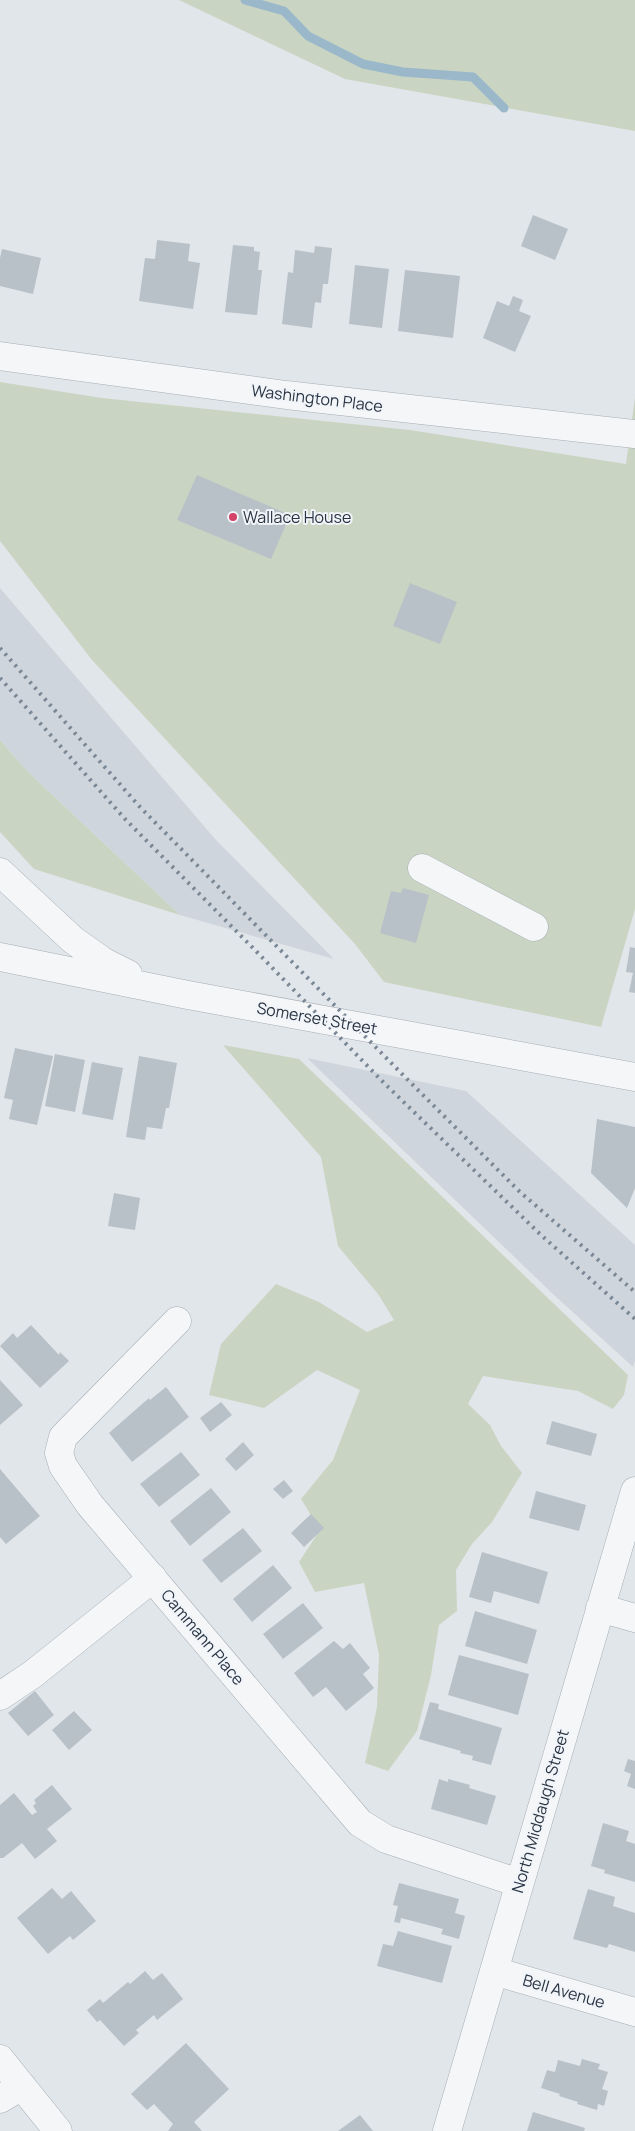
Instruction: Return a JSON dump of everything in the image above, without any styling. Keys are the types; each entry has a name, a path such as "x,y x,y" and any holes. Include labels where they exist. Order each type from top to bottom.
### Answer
{"street":[{"name":"Washington Place","path":"0,356 286,395 635,434"},
{"path":"422,868 534,927"},
{"path":"0,872 73,940 104,962 154,987"},
{"name":"Somerset Street","path":"0,957 188,995 635,1077"},
{"name":"Cammann Place","path":"177,1321 63,1437 59,1453 63,1466 90,1505 360,1823 386,1839 519,1883"},
{"name":"North Middaugh Street","path":"447,2131 635,1491"},
{"path":"0,1696 33,1674 152,1578"},
{"path":"600,1608 635,1618"},
{"name":"Bell Avenue","path":"494,1971 635,2012"},
{"path":"0,2059 11,2092 58,2131"}],"shaded area":[{"path":"0,588 216,840 334,959 180,915 28,772 0,740"},
{"path":"307,1058 466,1091 635,1245 635,1361 633,1367 554,1295"}],"green space":[{"path":"179,0 635,0 635,131 345,79"},
{"path":"0,382 102,398 410,430 626,464 635,397 635,909 601,1027 384,982 355,944 92,660 0,541"},
{"path":"0,740 28,772 180,915 34,869 0,832"},
{"path":"223,1045 299,1059 628,1375 624,1395 613,1409 578,1391 483,1376 468,1404 490,1425 501,1446 522,1473 492,1522 472,1544 456,1570 457,1611 439,1625 431,1675 417,1731 388,1771 365,1763 377,1707 379,1655 364,1583 315,1592 299,1562 320,1530 301,1499 333,1460 360,1390 317,1370 264,1408 209,1395 221,1344 276,1284 319,1302 367,1332 394,1320 378,1294 338,1246 321,1157"}],"building":[{"path":"533,215 568,229 555,260 521,246"},
{"path":"157,240 190,244 188,261 200,263 193,309 139,301 145,258 155,259"},
{"path":"233,245 254,247 254,251 260,252 258,270 262,270 257,315 225,312"},
{"path":"315,246 332,248 328,284 323,284 321,303 315,302 312,328 282,324 288,272 293,273 295,250 314,253"},
{"path":"2,249 41,258 33,294 0,286 0,258"},
{"path":"355,265 389,269 382,328 349,324"},
{"path":"405,270 460,276 453,338 398,331"},
{"path":"513,296 523,300 519,311 531,316 515,352 483,338 497,301 509,306"},
{"name":"Wallace House","path":"197,475 290,515 271,559 177,520"},
{"path":"410,583 457,602 440,644 393,626"},
{"path":"403,888 429,895 416,943 380,933 391,891 401,893"},
{"path":"630,947 635,948 635,993 629,992 633,973 626,972"},
{"path":"15,1048 53,1056 37,1125 9,1119 13,1100 4,1098"},
{"path":"55,1054 85,1060 75,1112 45,1106"},
{"path":"139,1056 177,1063 169,1108 166,1108 162,1129 147,1127 145,1140 126,1137"},
{"path":"92,1062 123,1068 113,1120 82,1114"},
{"path":"597,1119 635,1127 635,1188 627,1208 591,1173"},
{"path":"114,1193 140,1198 135,1230 108,1226"},
{"path":"31,1325 59,1355 60,1352 69,1361 40,1388 0,1346 13,1333 17,1338"},
{"path":"0,1380 23,1405 0,1425"},
{"path":"166,1387 189,1417 132,1462 109,1433 149,1398 150,1400"},
{"path":"221,1402 232,1415 210,1432 200,1418"},
{"path":"552,1421 597,1434 591,1456 546,1444"},
{"path":"243,1442 254,1455 236,1471 225,1459"},
{"path":"181,1452 200,1475 159,1507 140,1484"},
{"path":"0,1469 40,1516 6,1544 0,1537"},
{"path":"284,1480 293,1491 283,1499 273,1489"},
{"path":"211,1488 231,1512 190,1546 170,1521"},
{"path":"536,1491 586,1505 579,1531 529,1518"},
{"path":"311,1514 324,1528 304,1547 291,1533"},
{"path":"243,1528 262,1551 221,1583 202,1560"},
{"path":"482,1552 548,1572 539,1604 494,1591 491,1603 469,1597"},
{"path":"273,1565 292,1588 252,1622 233,1599"},
{"path":"303,1603 323,1628 283,1659 263,1634"},
{"path":"475,1611 537,1630 527,1664 465,1646"},
{"path":"334,1641 343,1649 350,1643 370,1668 363,1674 374,1688 346,1711 326,1687 313,1697 294,1673"},
{"path":"459,1655 529,1674 518,1715 448,1695"},
{"path":"35,1691 54,1715 28,1736 8,1713"},
{"path":"430,1702 439,1704 438,1709 502,1728 491,1765 472,1760 473,1756 460,1753 461,1751 419,1739"},
{"path":"74,1711 92,1730 69,1750 52,1730"},
{"path":"628,1759 635,1761 635,1789 627,1786 631,1774 624,1771"},
{"path":"439,1779 448,1782 448,1779 470,1785 469,1788 496,1796 487,1825 431,1809"},
{"path":"52,1785 72,1809 47,1829 57,1841 35,1859 22,1843 3,1858 0,1858 0,1805 14,1793 32,1815 37,1812 33,1806 36,1803 34,1800"},
{"path":"603,1823 629,1831 626,1841 635,1844 635,1882 604,1873 605,1870 591,1866"},
{"path":"399,1883 459,1899 455,1913 465,1916 459,1939 441,1934 443,1929 401,1918 400,1923 394,1922 398,1906 393,1905"},
{"path":"52,1888 62,1899 71,1891 96,1921 73,1940 70,1936 48,1954 17,1918"},
{"path":"588,1889 615,1897 613,1906 635,1913 635,1952 609,1944 607,1948 573,1939"},
{"path":"398,1931 452,1946 442,1983 377,1966 383,1944 393,1946"},
{"path":"145,1971 153,1980 162,1973 183,1999 157,2020 154,2015 136,2030 139,2033 124,2046 100,2020 97,2022 87,2010 100,1999 103,2003 128,1982 130,1984"},
{"path":"186,2043 229,2089 194,2122 202,2131 168,2131 173,2124 154,2104 147,2110 131,2094"},
{"path":"582,2059 600,2064 598,2069 608,2072 602,2089 608,2091 604,2106 598,2104 597,2110 577,2104 578,2102 541,2088 547,2070 555,2072 558,2060 580,2066"},
{"path":"533,2112 585,2128 584,2131 527,2131"},
{"path":"360,2115 373,2131 338,2131"}],"waterway":[{"path":"245,0 284,11 308,36 363,64 403,72 473,77 504,108"}],"railway":[{"path":"0,648 139,806 403,1075 519,1191 635,1292"},
{"path":"0,678 125,819 384,1083 541,1235 635,1319"}],"place":[{"name":"Wallace House","path":"233,517"}]}
